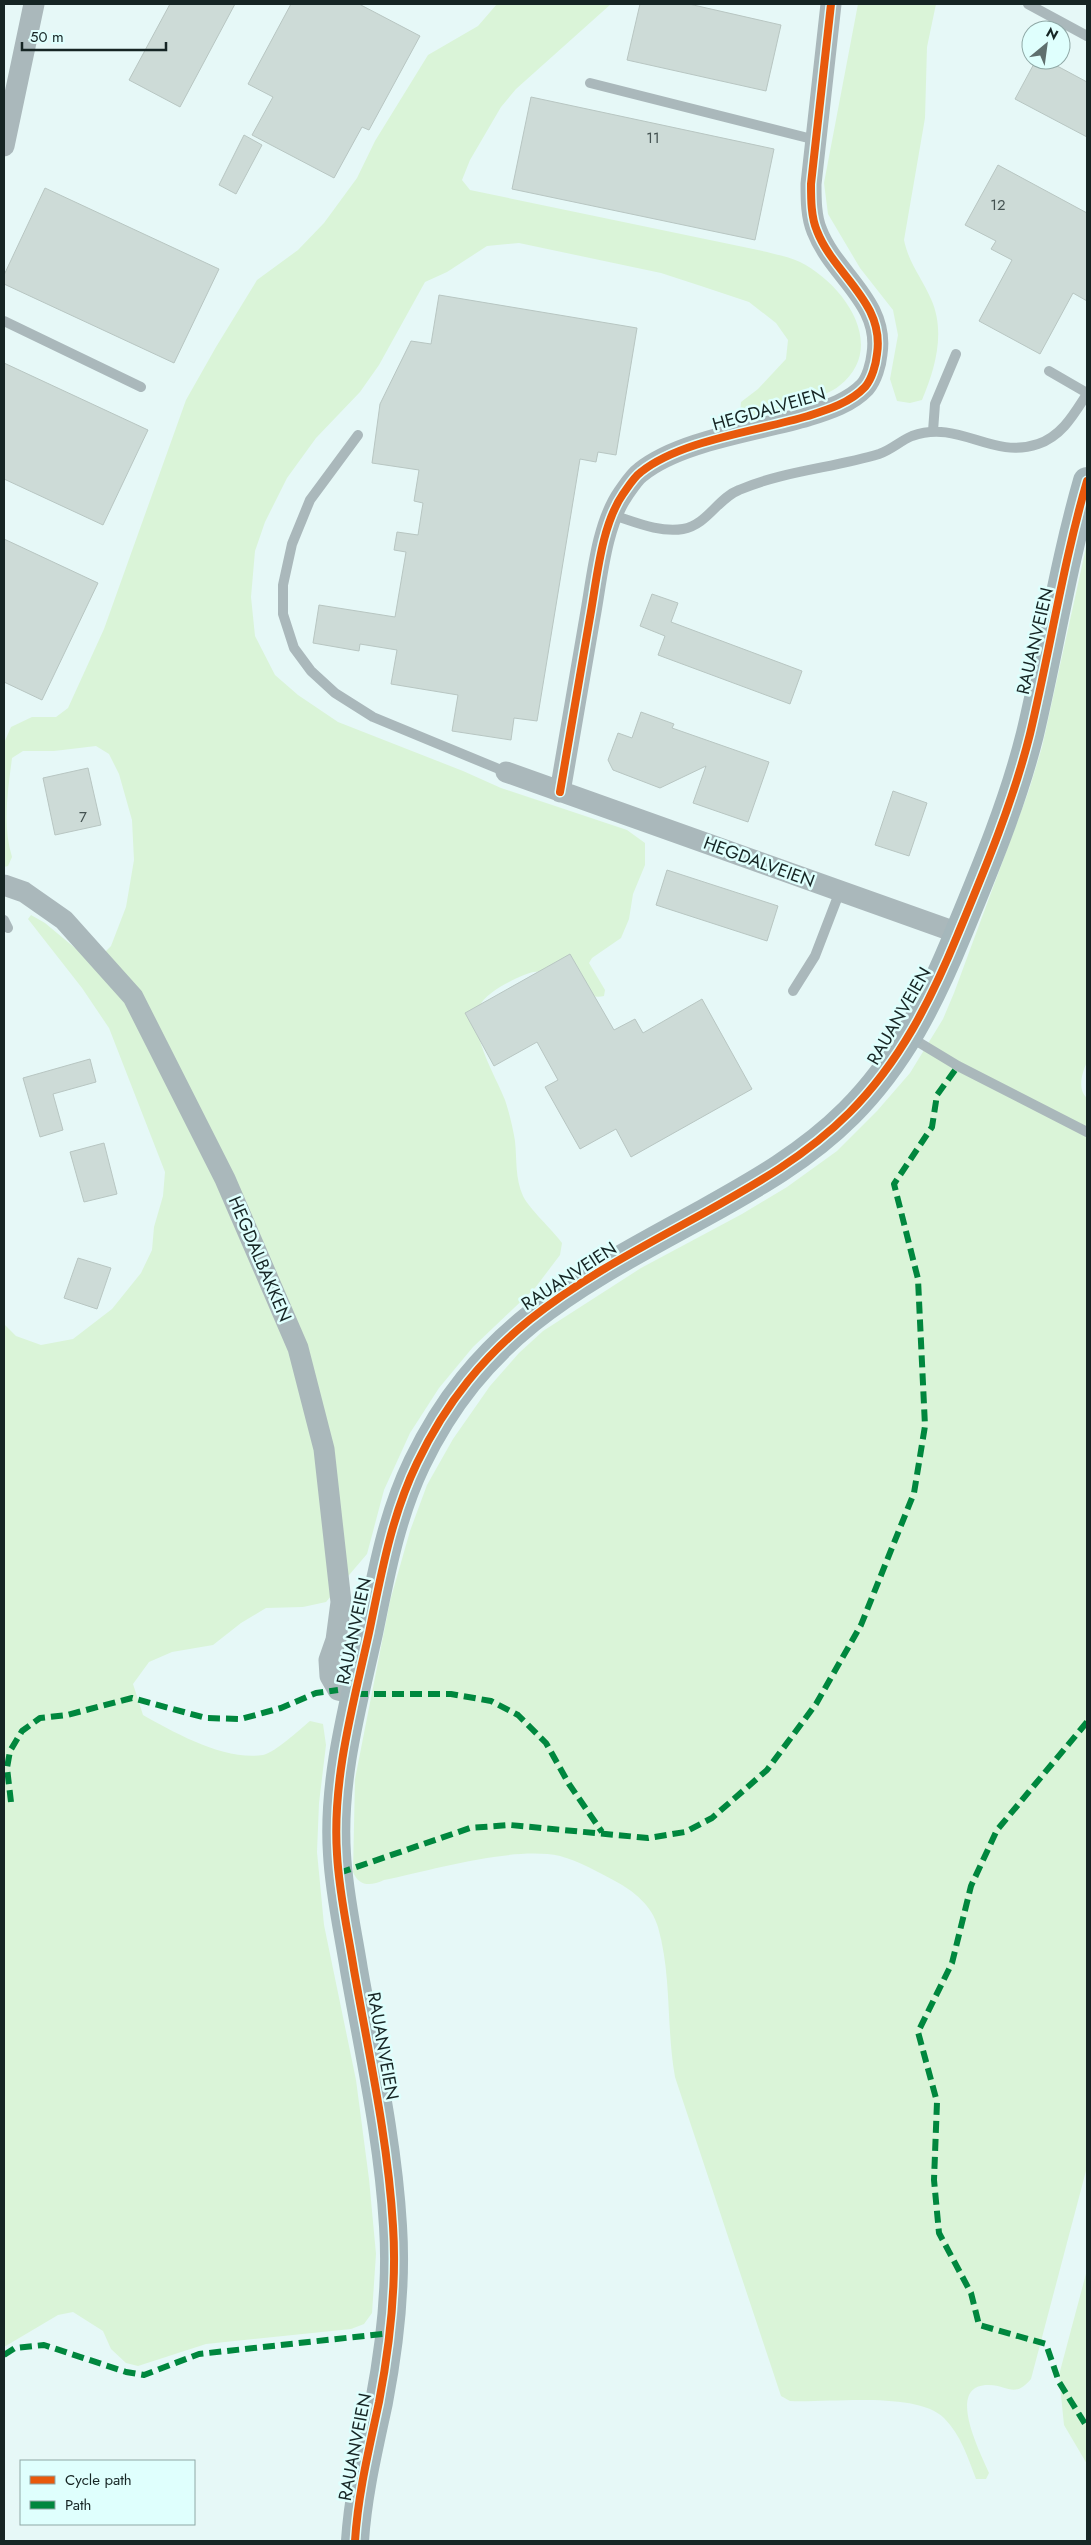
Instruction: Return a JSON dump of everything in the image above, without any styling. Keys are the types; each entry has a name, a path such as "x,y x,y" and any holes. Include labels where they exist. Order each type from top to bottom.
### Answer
{"main road":[{"name":"RAUANVEIEN","path":"355,2541 359,2494 391,2333 395,2282 393,2225 385,2153 340,1890 336,1851 338,1795 356,1694 390,1533 404,1494 427,1443 467,1382 514,1332 558,1297 593,1274 773,1174 802,1155 849,1114 868,1092 909,1036 936,987 1006,810 1026,749 1087,481"}],"street":[{"path":"4,146 34,4"},
{"name":"HEGDALVEIEN","path":"560,792 603,545 622,495 640,473 660,460 702,444 772,427 834,408 865,387 874,370 879,334 868,305 832,257 816,231 812,208 811,184 831,4"},
{"name":"HEGDALVEIEN","path":"506,772 958,933"},
{"name":"HEGDALBAKKEN","path":"4,885 24,892 43,903 64,920 133,997 229,1188 298,1348 324,1449 341,1602 336,1640 329,1660 330,1676 338,1690 356,1694"}],"lane":[{"path":"1028,4 1087,36"},
{"path":"590,83 816,140"},
{"path":"4,321 141,387"},
{"path":"932,431 935,404 956,354"},
{"path":"613,515 650,527 684,529 703,520 737,490 769,480 880,454 911,436 932,431 958,433 1002,448 1038,444 1065,428 1087,393 1049,371"},
{"path":"358,435 310,500 292,544 283,585 283,614 294,648 311,671 335,693 374,717 506,772"},
{"path":"793,991 815,956 840,891"},
{"path":"909,1036 958,1066 1087,1132"}],"green space":[{"path":"497,4 611,4 516,89 501,107 470,160 462,180 470,190 767,252 796,260 816,272 832,285 845,301 855,318 860,335 860,353 853,370 839,386 831,391 809,400 749,418 740,415 741,402 758,389 786,359 788,340 776,323 749,302 661,273 519,243 487,246 447,272 425,282 379,365 360,392 316,438 287,478 265,522 255,551 251,597 255,636 275,675 298,695 338,722 501,788 627,830 645,843 645,865 633,894 629,919 621,938 592,958 589,963 605,990 604,996 586,993 558,976 537,972 524,975 505,984 492,992 479,1007 477,1028 484,1054 505,1100 511,1120 520,1189 531,1207 562,1243 560,1255 535,1288 473,1347 439,1388 410,1433 384,1490 367,1554 326,1602 303,1607 266,1608 241,1623 213,1645 172,1652 149,1662 133,1684 143,1715 201,1744 233,1754 263,1755 281,1745 310,1721 323,1724 326,1745 319,1803 317,1852 324,1925 356,2080 369,2179 376,2254 372,2313 364,2324 351,2329 206,2344 138,2366 126,2363 111,2349 103,2331 73,2312 58,2315 4,2347 4,1324 16,1336 41,1345 73,1339 112,1309 141,1273 152,1250 154,1227 163,1196 165,1172 109,1028 82,988 28,919 31,915 45,923 81,953 102,955 111,946 126,907 134,860 132,820 119,774 109,754 96,746 54,751 23,751 12,758 8,795 7,833 12,857 8,866 4,867 4,743 11,727 32,717 56,717 68,708 104,629 186,400 257,280 298,250 324,223 357,178 375,141 428,55 478,26"},
{"path":"858,4 936,4 927,47 925,118 904,240 909,256 931,299 938,324 938,337 935,363 922,400 910,403 897,401 890,379 898,335 893,310 860,268 828,214 824,183"},
{"path":"1087,543 1087,1062 1081,1086 1087,1098 1087,2167 1031,2379 1025,2385 1015,2390 989,2385 976,2388 969,2396 967,2407 969,2422 989,2473 986,2479 976,2479 955,2432 944,2418 931,2410 914,2404 894,2401 790,2401 781,2396 675,2077 662,1945 655,1919 647,1906 629,1889 588,1867 560,1856 541,1854 519,1854 472,1860 375,1883 362,1883 353,1872 355,1779 390,1601 410,1531 427,1485 453,1439 490,1386 519,1353 543,1331 641,1268 742,1214 787,1187 837,1151 877,1111 910,1073 943,1019 1029,790 1042,747"},
{"path":"1087,2270 1087,2464 1064,2425 1059,2375"}],"building":[{"path":"170,4 235,4 180,107 129,80"},
{"path":"291,4 359,4 420,36 369,130 362,127 334,178 252,135 273,97 248,84"},
{"path":"640,4 689,4 781,25 766,91 627,60"},
{"path":"1031,70 1065,70 1087,82 1087,137 1015,99"},
{"path":"531,97 774,149 755,240 512,189"},
{"path":"244,135 262,145 236,194 219,185"},
{"path":"998,165 1087,213 1087,301 1073,293 1040,354 979,321 1012,260 991,249 996,241 965,225"},
{"path":"45,188 219,269 174,363 4,284 4,275"},
{"path":"439,295 637,328 616,455 598,452 596,462 580,459 537,721 514,718 511,740 452,731 458,695 391,684 397,650 360,644 359,651 313,643 319,605 395,617 406,552 394,550 397,532 418,535 423,503 414,501 419,470 372,463 380,404 411,341 431,344"},
{"path":"4,363 148,430 103,525 4,479"},
{"path":"4,539 98,583 42,700 4,682"},
{"path":"652,594 678,603 671,622 802,671 790,704 658,655 665,636 640,626"},
{"path":"641,712 674,724 672,728 769,762 748,822 693,803 706,766 660,788 613,770 608,760 618,733 632,738"},
{"path":"88,768 101,825 55,835 43,778"},
{"path":"893,791 927,803 909,856 875,845"},
{"path":"667,870 778,906 767,941 656,905"},
{"path":"570,954 614,1030 635,1019 643,1033 702,999 752,1089 631,1157 616,1129 580,1149 545,1087 558,1080 537,1042 494,1066 465,1013"},
{"path":"90,1059 96,1082 53,1094 63,1130 40,1137 23,1078"},
{"path":"104,1143 117,1194 84,1202 70,1152"},
{"path":"78,1258 111,1268 97,1309 64,1298"}],"marked path":[{"path":"339,1873 470,1828 510,1825 648,1838 685,1832 712,1818 767,1770 816,1704 861,1625 914,1493 925,1426 918,1279 894,1184 932,1127 937,1095 958,1066"},
{"path":"11,1802 7,1768 10,1751 22,1731 40,1718 67,1715 132,1698 206,1718 241,1719 281,1708 316,1693 338,1690"},
{"path":"356,1694 451,1694 491,1701 518,1715 546,1743 569,1784 602,1832"},
{"path":"1087,1722 997,1830 971,1886 952,1963 918,2032 937,2102 934,2180 939,2233 971,2293 979,2325 1046,2344 1059,2382 1087,2427"},
{"path":"4,2355 15,2348 44,2345 126,2372 144,2375 199,2354 391,2333"}],"cycle path":[{"path":"560,792 601,553 610,521 631,482 641,472 658,461 698,444 808,416 838,405 859,393 870,380 877,354 877,336 873,319 866,304 825,247 815,226 812,208 811,184 831,4"},
{"path":"355,2541 361,2489 379,2402 389,2337 393,2293 394,2248 387,2162 342,1898 338,1869 336,1826 345,1743 383,1568 400,1504 417,1463 443,1417 471,1377 503,1343 538,1313 576,1287 616,1262 743,1191 816,1143 849,1113 884,1073 899,1051 925,1006 948,959 1007,810 1030,734 1078,512 1087,481"}]}
